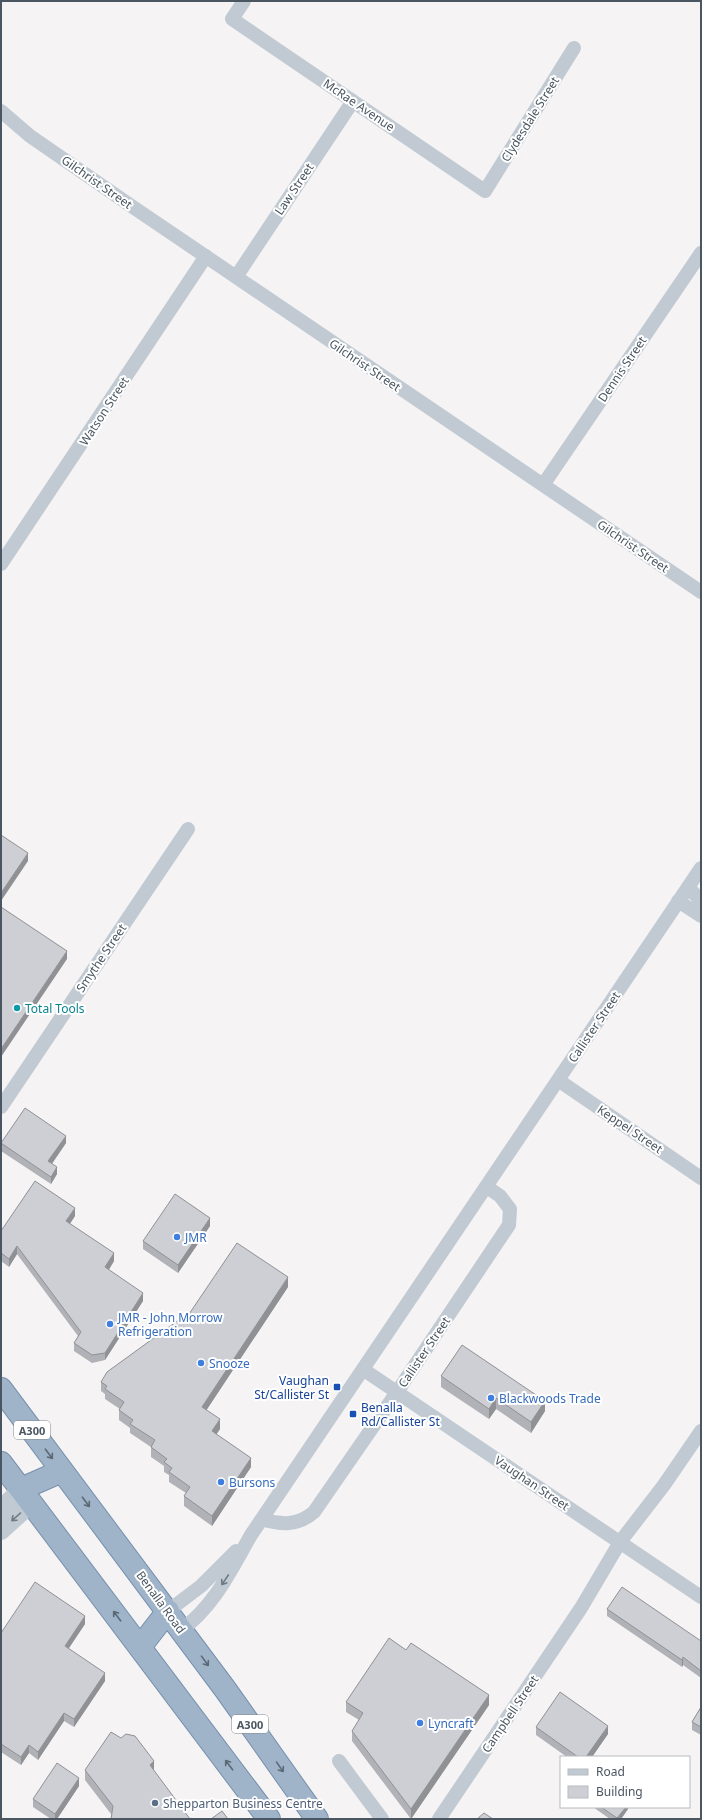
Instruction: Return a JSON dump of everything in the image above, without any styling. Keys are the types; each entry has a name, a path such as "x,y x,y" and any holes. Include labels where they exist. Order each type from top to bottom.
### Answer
{"highway":[{"name":"Benalla Road","path":"1,1389 168,1611 317,1819"},
{"path":"1,1463 269,1819"},
{"path":"26,1496 62,1471"},
{"path":"140,1647 168,1611"},
{"path":"140,1647 181,1630"}],"street":[{"name":"McRae Avenue","path":"244,1 232,19 485,191"},
{"name":"Clydesdale Street","path":"485,191 574,48"},
{"name":"Law Street","path":"236,277 353,101"},
{"name":"Gilchrist Street","path":"1,111 30,136 701,592"},
{"name":"Gilchrist Street","path":"1,123 30,136"},
{"name":"Dennis Street","path":"543,485 701,253"},
{"name":"Watson Street","path":"1,564 206,256"},
{"name":"Smythe Street","path":"1,1106 188,829"},
{"name":"Callister Street","path":"181,1630 192,1622 215,1595 251,1535 364,1370 701,868"},
{"path":"688,887 701,901"},
{"path":"678,901 701,916"},
{"name":"Keppel Street","path":"558,1080 701,1178"},
{"name":"Callister Street","path":"262,1519 278,1524 299,1522 314,1512 397,1392 509,1225 510,1209 500,1196 487,1187"},
{"name":"Vaughan Street","path":"364,1370 701,1597"},
{"name":"Campbell Street","path":"440,1819 701,1431"},
{"path":"1,1509 26,1496"},
{"path":"1,1531 26,1496"},
{"name":"Callister Street","path":"168,1611 201,1586 251,1535"},
{"path":"339,1761 382,1819"}],"building":[{"path":"1,835 28,853 1,893"},
{"name":"Total Tools","path":"1,907 67,951 1,1049"},
{"path":"25,1108 66,1136 48,1161 57,1167 51,1177 1,1143"},
{"path":"35,1181 75,1208 66,1221 114,1253 105,1267 143,1293 105,1353 92,1355 74,1343 81,1332 17,1246 9,1259 1,1253 1,1231"},
{"name":"JMR","path":"175,1194 210,1218 178,1265 143,1241"},
{"name":"Snooze","path":"237,1243 288,1277 202,1407 220,1419 212,1431 251,1458 212,1516 184,1496 190,1487 169,1472 172,1468 164,1462 167,1459 151,1447 155,1440 130,1424 133,1420 119,1410 124,1402 105,1389 107,1386 101,1382 107,1372 180,1319 183,1323"},
{"name":"Blackwoods Trade","path":"462,1345 545,1401 531,1422 496,1398 489,1409 441,1376"},
{"path":"35,1582 85,1616 65,1646 105,1673 74,1719 64,1713 38,1752 29,1745 21,1757 1,1744 1,1633"},
{"path":"622,1587 701,1641 701,1671 683,1657 682,1660 607,1609"},
{"name":"Lyncraft","path":"389,1638 406,1650 411,1643 489,1695 411,1809 352,1731 363,1713 346,1702"},
{"path":"560,1692 608,1726 587,1756 577,1756 536,1727"},
{"path":"701,1707 701,1727 692,1722"},
{"path":"111,1732 121,1738 126,1734 135,1736 154,1761 150,1765 190,1819 111,1819 113,1806 85,1770"},
{"path":"57,1763 79,1778 55,1814 33,1799"},
{"path":"602,1808 625,1808 617,1818"},
{"path":"222,1811 228,1819 211,1819"},
{"path":"484,1813 493,1819 477,1819"}],"place":[{"name":"Total Tools","path":"17,1008"},
{"name":"JMR","path":"177,1237"},
{"name":"JMR - John Morrow Refrigeration","path":"110,1324"},
{"name":"Snooze","path":"201,1363"},
{"name":"Vaughan St/Callister St","path":"337,1387"},
{"name":"Blackwoods Trade","path":"491,1398"},
{"name":"Benalla Rd/Callister St","path":"353,1414"},
{"name":"Bursons","path":"221,1482"},
{"name":"Lyncraft","path":"420,1723"},
{"name":"Shepparton Business Centre","path":"155,1803"}]}
